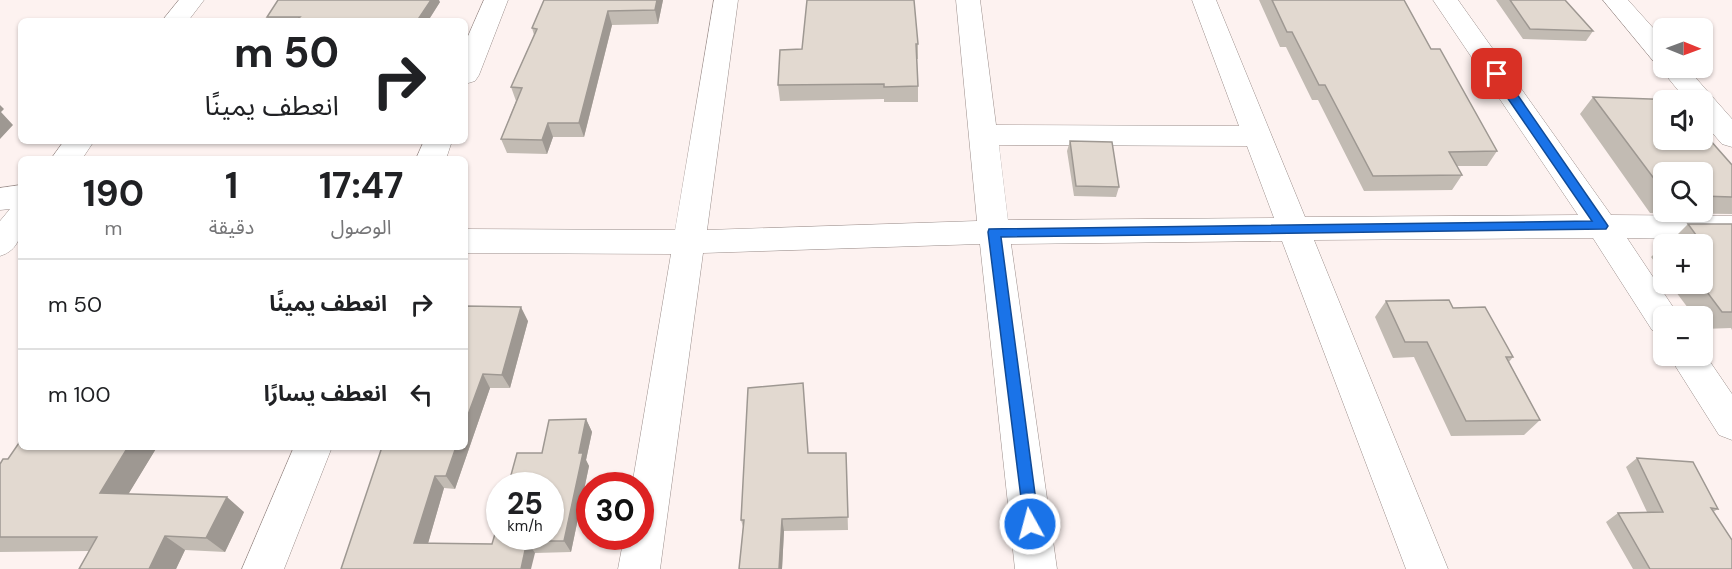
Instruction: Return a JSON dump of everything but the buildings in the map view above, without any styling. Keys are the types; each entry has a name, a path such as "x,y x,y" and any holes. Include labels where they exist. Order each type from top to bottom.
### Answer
{"street":[{"path":"177,18 192,0"},
{"path":"468,68 496,0"},
{"path":"639,569 726,0"},
{"path":"968,0 1036,569"},
{"path":"1204,0 1427,569"},
{"path":"1445,0 1655,306"},
{"path":"1615,0 1653,44"},
{"path":"1682,78 1692,90"},
{"path":"1713,115 1732,137"},
{"path":"984,135 1257,136"},
{"path":"68,156 78,144"},
{"path":"468,241 689,242 994,232 1602,226 1732,228"},
{"path":"1694,366 1732,424"},
{"path":"263,569 312,450"}],"route":[{"path":"1030,524 994,232 1602,226 1497,74"}]}
